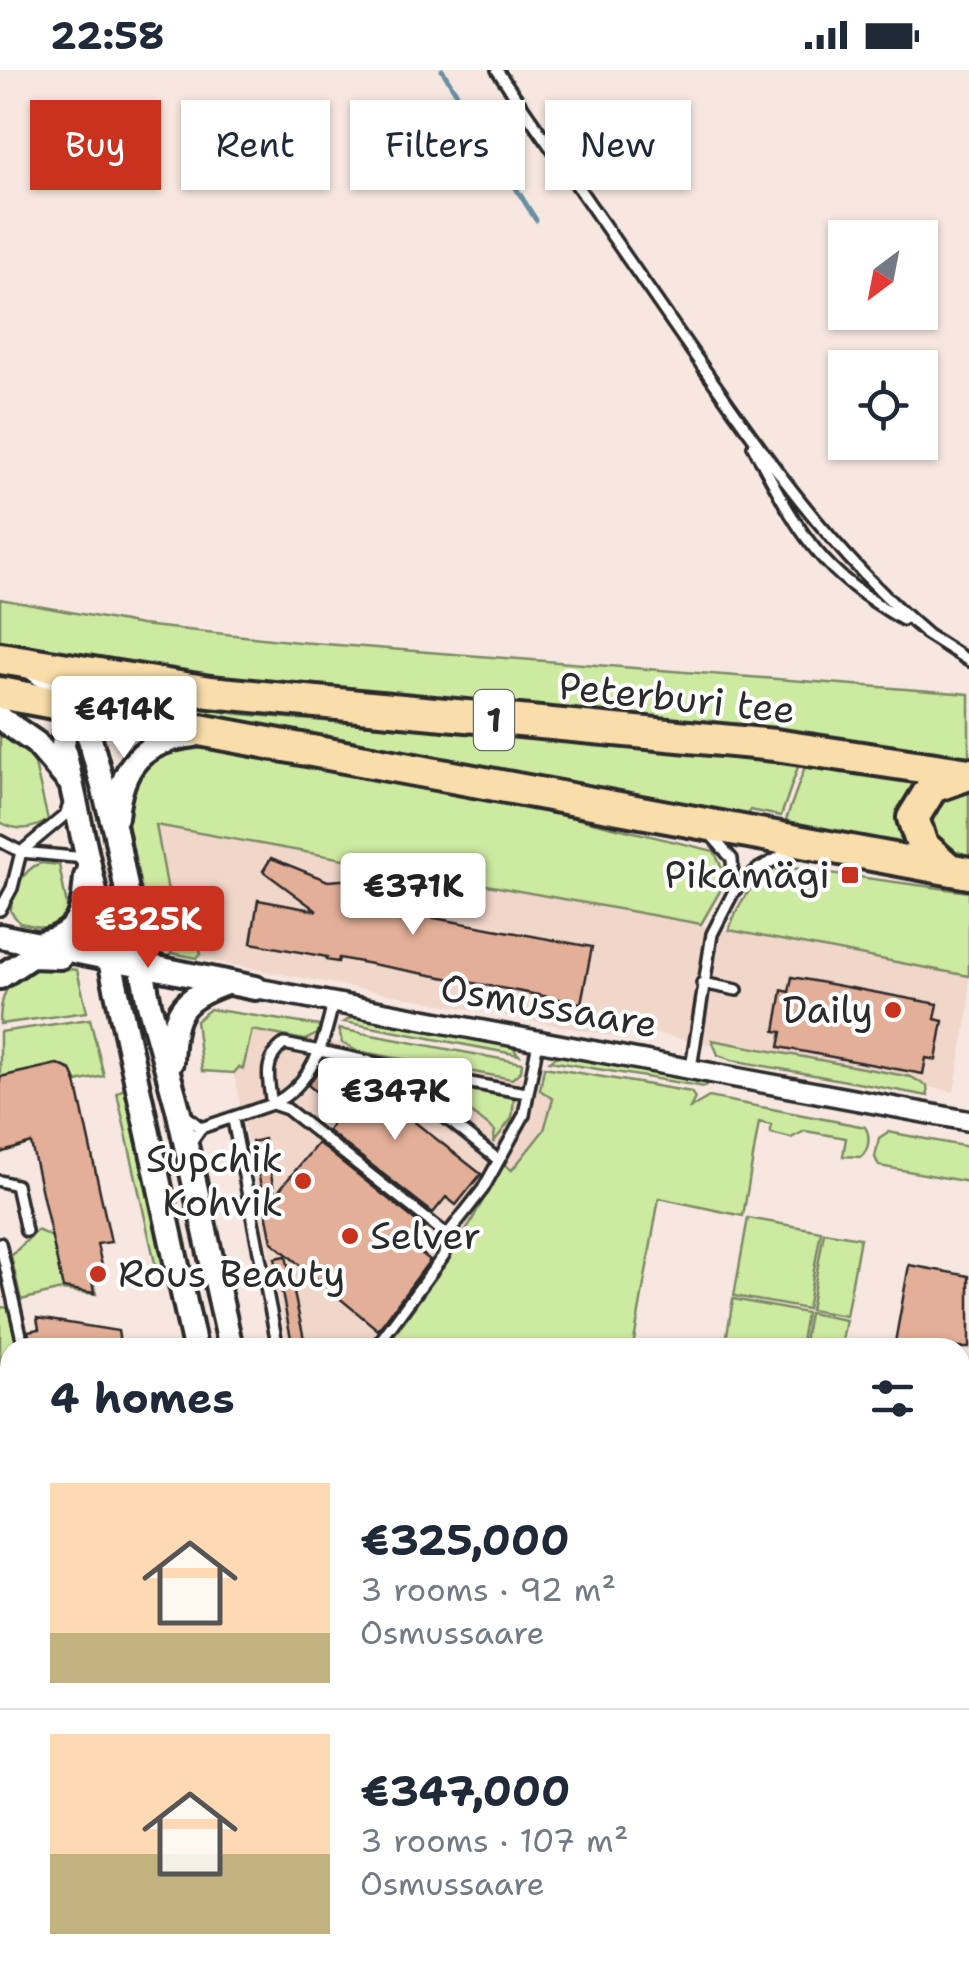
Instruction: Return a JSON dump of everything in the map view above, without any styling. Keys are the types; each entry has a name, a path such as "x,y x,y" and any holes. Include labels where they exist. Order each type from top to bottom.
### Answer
{"highway":[{"name":"Peterburi tee","path":"10,660 210,692 774,746 969,774"},
{"name":"1","path":"0,693 960,872"},
{"path":"960,872 922,845 914,818 916,806 932,786 969,774"}],"main road":[{"name":"Peterburi tee","path":"10,660 60,685 80,708"},
{"path":"229,1338 194,1137 178,1109 149,1004 104,930 64,737 80,708 111,691 270,708 358,708"},
{"path":"80,708 116,830 138,934 149,954 172,972"},
{"path":"0,718 47,753 71,784"},
{"path":"116,830 123,776 132,759 172,738 216,733"},
{"path":"43,942 66,936 80,920 88,858"},
{"path":"120,1010 125,963 138,934"},
{"name":"Osmussaare","path":"0,936 255,988"},
{"path":"0,977 32,956 125,963"},
{"path":"84,959 108,982 120,1010 193,1338"},
{"path":"125,963 149,1004"},
{"path":"170,1080 175,1018 183,1005 227,983"}],"street":[{"name":"Osmussaare","path":"255,988 969,1120"}],"lane":[{"path":"497,70 737,418 834,544 881,595 927,634"},
{"path":"737,418 800,533 828,567 866,597 969,660"},
{"path":"1,905 12,888 21,852 65,815 71,784"},
{"path":"658,814 717,840 732,859 734,892"},
{"path":"0,841 21,852 88,858"},
{"path":"690,1068 712,934 734,892 776,856 821,846"},
{"path":"702,983 737,990"},
{"path":"194,1137 287,1097 322,1051 333,1002"},
{"path":"382,1338 444,1255 447,1235 483,1189 496,1158 524,1116 538,1040"},
{"path":"272,1104 268,1065 274,1051 284,1044 528,1093"},
{"path":"380,1065 496,1158"},
{"path":"272,1104 287,1109 447,1235"},
{"path":"233,1120 276,1338"},
{"path":"0,1181 16,1184 26,1232"},
{"path":"0,1243 22,1338"}],"shaded area":[{"path":"155,824 969,976 969,1008 954,1092 626,1028 620,1028 618,1037 197,958 177,942"},
{"path":"251,1026 590,1089 393,1338 286,1338 234,1074"}],"green space":[{"path":"0,599 141,625 299,642 969,694 969,757 672,721 437,709 0,649"},
{"path":"124,698 240,714 800,761 781,816 750,810 747,822 123,707"},
{"path":"0,725 38,755 34,760 48,820 36,826 18,828 0,822"},
{"path":"162,747 212,749 516,804 714,851 727,879 701,924 156,825 177,941 198,939 201,954 197,958 171,953 167,959 153,945 124,806 126,785"},
{"path":"807,761 920,776 899,816 903,851 783,828"},
{"path":"969,790 969,856 935,843 925,810 947,791"},
{"path":"41,863 59,865 70,922 55,930 20,923 11,912 19,883"},
{"path":"785,867 969,892 969,976 729,930 737,910 757,882"},
{"path":"53,967 77,970 87,1012 0,1024 3,1000 12,983 28,972"},
{"path":"210,1009 320,1026 317,1034 305,1040 252,1030 243,1069 239,1067 234,1073 202,1071 196,1021"},
{"path":"355,1016 509,1044 519,1055 344,1022"},
{"path":"90,1019 104,1076 76,1082 71,1070 57,1064 0,1077 0,1032"},
{"path":"339,1029 522,1063 521,1071 512,1079 357,1051 342,1043"},
{"path":"712,1040 911,1077 927,1086 928,1096 732,1060 718,1055"},
{"path":"559,1055 709,1081 704,1087 550,1061"},
{"path":"544,1067 691,1092 695,1098 690,1108 709,1097 865,1127 867,1147 861,1157 843,1156 846,1138 805,1131 791,1138 771,1133 771,1125 759,1122 743,1216 659,1198 635,1338 392,1338 457,1247 503,1164 512,1170 544,1130 553,1099 540,1090"},
{"path":"436,1084 514,1098 512,1118 493,1143 495,1131 443,1090 433,1097"},
{"path":"128,1086 168,1285 159,1281 117,1093"},
{"path":"888,1132 969,1147 969,1182 879,1166 875,1157 879,1138"},
{"path":"748,1218 821,1231 807,1309 734,1296"},
{"path":"37,1230 52,1237 63,1288 93,1293 94,1281 96,1294 61,1290 21,1300 11,1256"},
{"path":"824,1232 860,1238 846,1316 810,1310"},
{"path":"733,1299 806,1313 802,1338 726,1338"},
{"path":"0,1307 8,1308 15,1338 0,1338"},
{"path":"809,1313 846,1320 843,1338 805,1338"}],"building":[{"path":"271,858 328,881 380,877 385,904 403,907 402,912 592,947 581,1003 339,958 338,962 326,960 327,957 251,943 258,900 317,911 263,871"},
{"path":"792,977 938,1004 935,1019 943,1021 936,1060 926,1058 923,1074 779,1047 782,1032 775,1031 782,990 789,992"},
{"path":"57,1064 71,1070 76,1082 111,1242 97,1244 105,1278 92,1281 94,1293 63,1288 31,1143 0,1153 0,1077"},
{"path":"320,1068 348,1090 356,1075 367,1076 370,1087 481,1174 456,1205 446,1197 433,1213 328,1131 339,1110 308,1085"},
{"name":"Selver","path":"264,1139 275,1195 318,1143 425,1228 411,1245 430,1260 378,1330 272,1242 252,1142"},
{"path":"286,1256 304,1338 291,1338 275,1258"},
{"path":"909,1265 969,1276 969,1338 896,1338"},
{"path":"37,1318 118,1331 119,1338 30,1338 28,1331 39,1329"}],"waterway":[{"path":"442,70 536,220"}],"place":[{"name":"Pikamägi","path":"850,875"},
{"name":"Daily","path":"893,1010"},
{"name":"Supchik Kohvik","path":"303,1181"},
{"name":"Selver","path":"350,1236"},
{"name":"Rous Beauty","path":"98,1274"}]}
